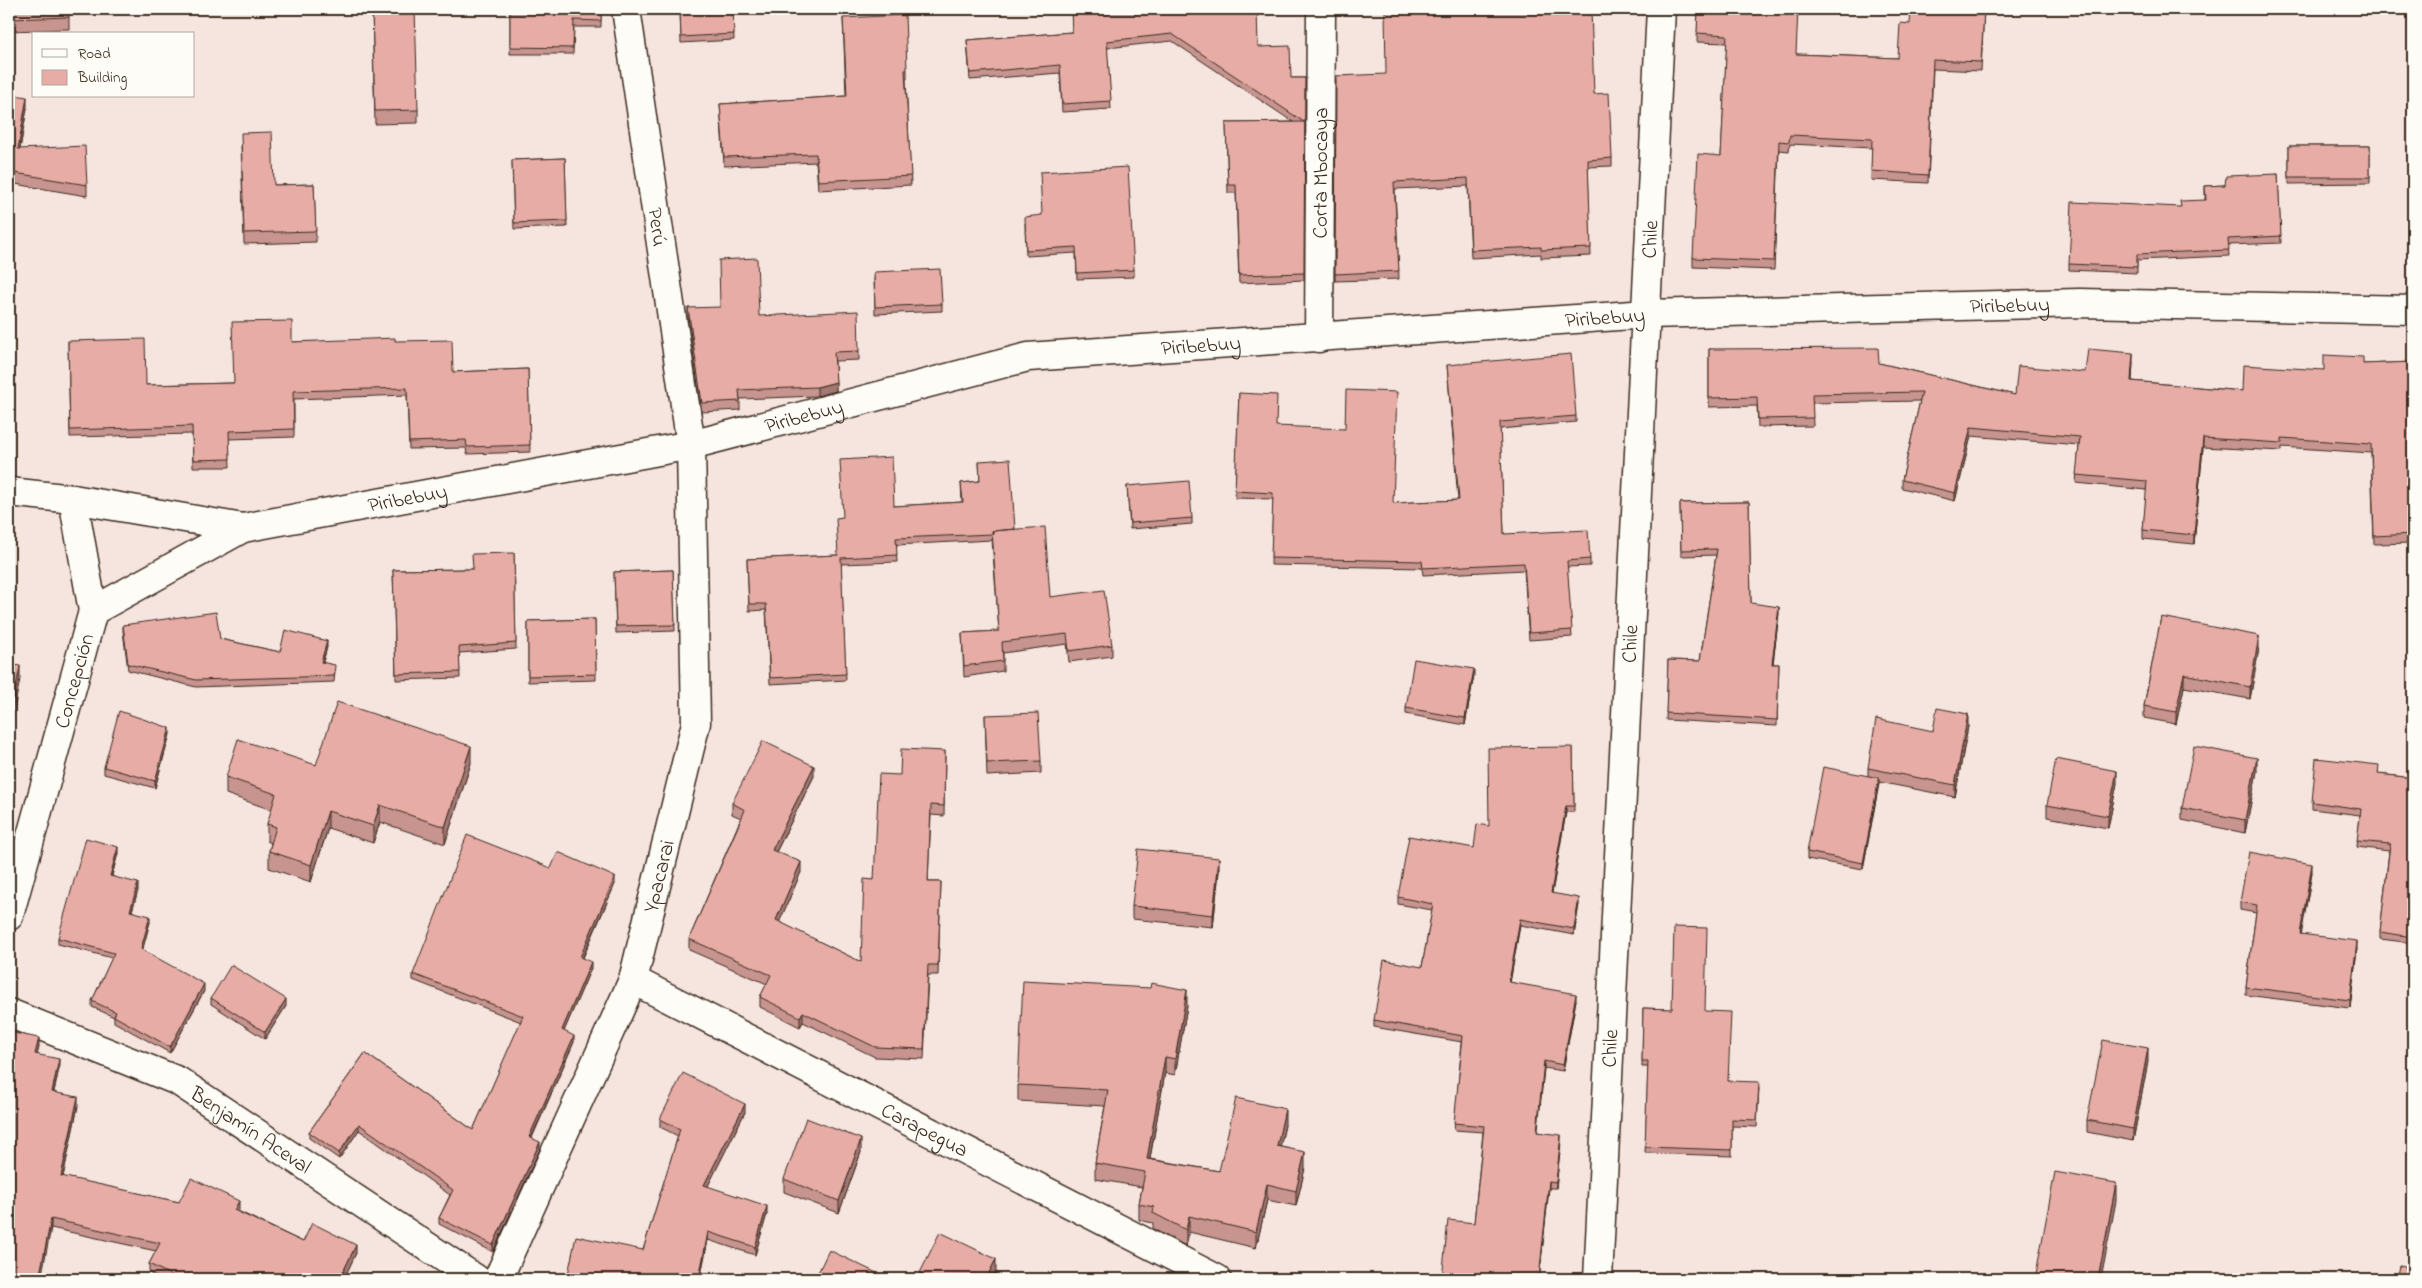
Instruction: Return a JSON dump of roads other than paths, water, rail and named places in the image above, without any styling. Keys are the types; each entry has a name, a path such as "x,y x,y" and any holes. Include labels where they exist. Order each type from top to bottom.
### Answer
{"street":[{"name":"Perú","path":"626,9 691,445"},
{"name":"Corta Mbocaya","path":"1319,338 1320,9"},
{"name":"Chile","path":"1598,1279 1661,9"},
{"name":"Piribebuy","path":"9,492 73,499 243,528 691,445 1028,357 1647,314 2080,303 2413,310"},
{"name":"Ypacarai","path":"498,1279 633,980 696,722 691,445"},
{"path":"73,499 93,611"},
{"name":"Concepción","path":"9,916 93,611 243,528"},
{"name":"Carapegua","path":"633,980 1217,1279"},
{"name":"Benjamín Aceval","path":"9,1013 178,1080 476,1279"}]}
